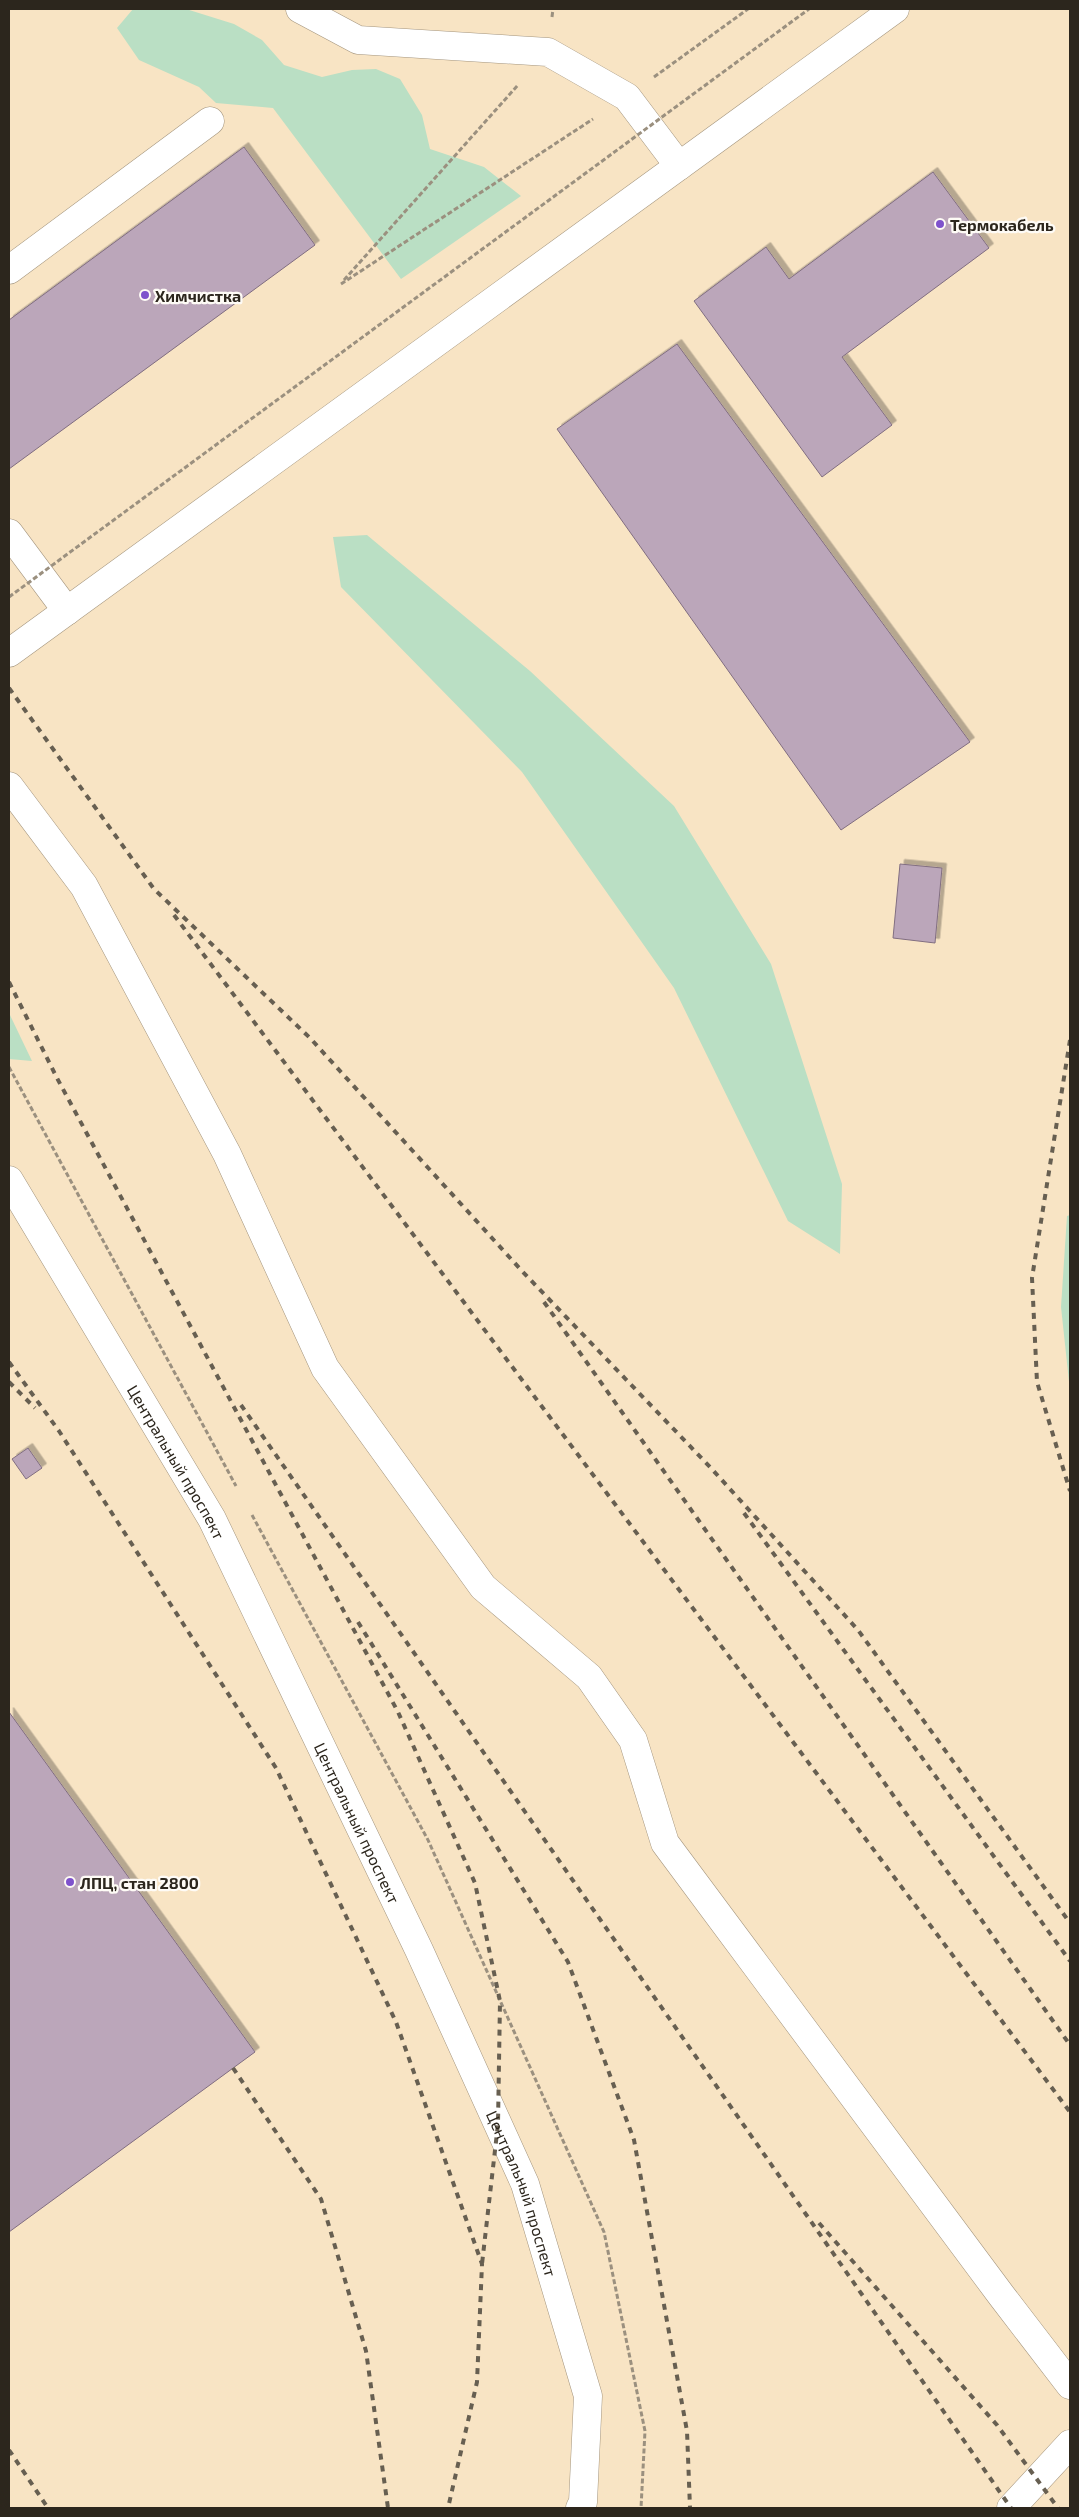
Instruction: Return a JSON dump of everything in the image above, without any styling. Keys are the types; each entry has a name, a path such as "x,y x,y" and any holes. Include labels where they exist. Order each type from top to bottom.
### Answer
{"street":[{"path":"300,9 358,40 548,52 627,97 679,166"},
{"path":"9,653 895,9"},
{"path":"9,270 210,121"},
{"path":"9,532 67,611"},
{"path":"9,786 84,886 227,1154 326,1368 483,1587 589,1677 634,1740 665,1843 1001,2296 1070,2385"},
{"name":"Центральный проспект","path":"9,1180 212,1518 419,1950 525,2184 588,2396 580,2508"},
{"path":"1011,2508 1070,2444"}],"path":[{"path":"553,9 548,52 341,284 627,97 748,9"},
{"path":"9,597 809,9"}],"shaded area":[{"path":"9,9 1070,9 1070,2508 9,2508"}],"green space":[{"path":"133,9 186,9 234,24 262,40 284,65 322,77 352,70 376,69 400,79 422,115 430,149 484,167 521,196 401,279 273,108 216,103 199,87 139,60 117,28"},
{"path":"367,535 530,671 674,806 771,964 842,1184 840,1254 788,1221 674,988 522,772 341,587 333,537"},
{"path":"9,1013 32,1061 9,1059"},
{"path":"1070,1215 1070,1391 1061,1307 1067,1216"}],"building":[{"name":"Химчистка","path":"244,147 315,245 9,469 9,320"},
{"path":"933,172 989,248 842,357 892,425 822,477 694,301 766,247 789,279"},
{"path":"677,344 970,742 841,830 557,429"},
{"path":"900,864 942,868 935,943 893,938"},
{"path":"28,1448 42,1468 26,1479 12,1459"},
{"name":"ЛПЦ, стан 2800","path":"9,1712 255,2052 9,2232"}],"railway":[{"path":"9,688 154,889 310,1038 522,1271 710,1467 858,1630 1070,1923"},
{"path":"174,915 1070,2112"},
{"path":"9,982 57,1078 398,1712 475,1883 500,2001 498,2124 482,2264"},
{"path":"1070,1040 1032,1278 1037,1382 1070,1491"},
{"path":"544,1302 1070,2045"},
{"path":"9,1362 59,1431 276,1768 396,2022 482,2264 477,2382 448,2508"},
{"path":"9,1382 35,1408"},
{"path":"241,1405 1011,2508"},
{"path":"744,1513 1070,1961"},
{"path":"358,1622 568,1962 634,2140 687,2431 690,2508"},
{"path":"233,2068 321,2199 366,2351 388,2508"},
{"path":"819,2223 997,2425 1058,2508"},
{"path":"9,2450 48,2508"}],"place":[{"name":"Термокабель","path":"940,224"},
{"name":"Химчистка","path":"145,295"},
{"name":"ЛПЦ, стан 2800","path":"70,1882"}]}
